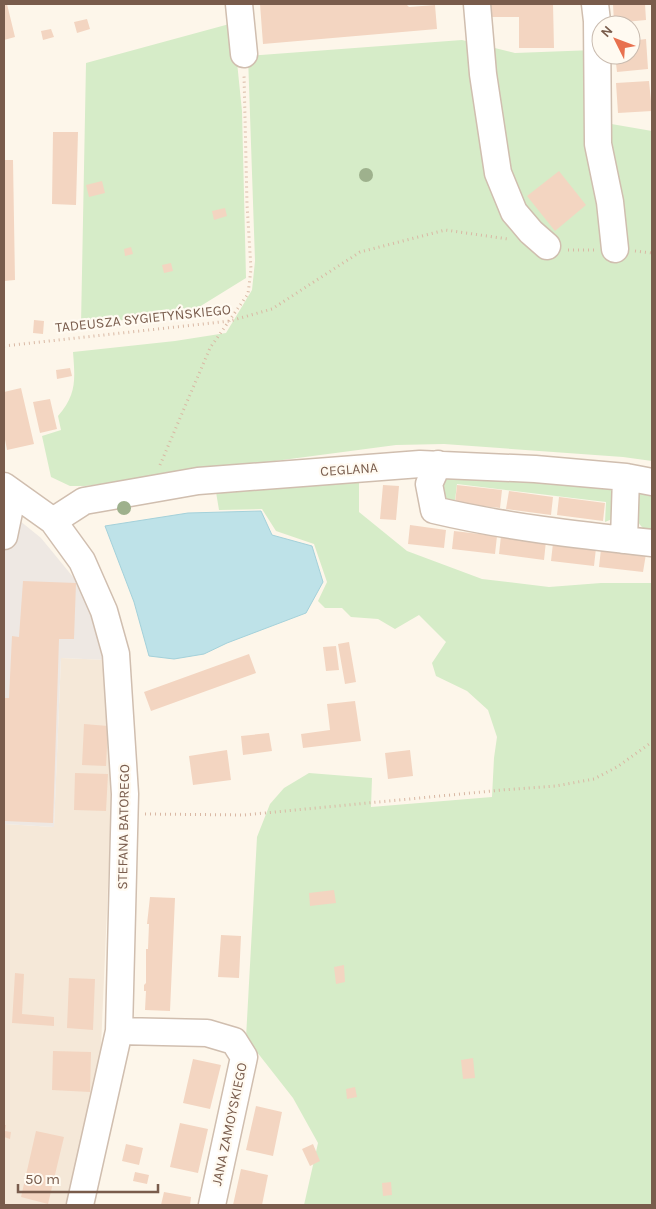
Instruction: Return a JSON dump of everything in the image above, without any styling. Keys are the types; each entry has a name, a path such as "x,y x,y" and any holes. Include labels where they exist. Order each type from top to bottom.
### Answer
{"street":[{"path":"239,4 244,54"},
{"path":"477,4 483,74 498,173 514,212 531,232 547,246"},
{"path":"595,4 597,21 598,144 610,202 615,249"},
{"path":"438,464 429,484 434,510 530,528 652,543"},
{"name":"CEGLANA","path":"53,521 84,501 198,481 411,465 438,464 535,469 626,477 652,482"},
{"path":"624,540 626,477"},
{"path":"4,536 8,490"},
{"name":"STEFANA BATOREGO","path":"8,490 53,521 82,561 104,611 116,654 125,794 119,1031 80,1205"},
{"name":"JANA ZAMOYSKIEGO","path":"119,1031 207,1033 234,1041 244,1057 212,1205"}],"path":[{"path":"149,489 210,348 248,294 251,269 247,204 244,54"},
{"name":"TADEUSZA SYGIETYŃSKIEGO","path":"4,346 230,321 272,309 360,252 445,230 572,251 615,249 652,253"},
{"path":"124,814 244,815 556,786 594,779 618,766 652,742"}],"shaded area":[{"path":"4,508 41,538 78,583 97,621 108,660 61,658 54,827 4,824"},
{"path":"61,658 108,660 111,817 100,1070 72,1205 4,1205 4,824 54,827"}],"green space":[{"path":"233,23 242,111 246,278 191,312 81,325 86,63"},
{"path":"462,40 515,53 591,50 591,65 594,65 594,121 652,131 652,461 623,457 444,444 396,445 85,486 70,486 51,477 42,436 61,430 58,416 69,401 72,393 74,378 73,352 175,341 226,333 252,290 255,261 248,56"},
{"path":"447,474 611,488 614,490 612,519 605,522 606,502 457,484 454,509 448,507 443,494 442,486"},
{"path":"359,480 359,512 407,551 482,579 549,587 601,583 652,583 652,1205 304,1205 318,1143 293,1098 246,1038 257,837 270,804 284,788 309,773 372,778 371,807 492,797 497,737 488,710 467,691 436,676 432,663 446,642 419,615 395,629 378,619 351,617 342,608 325,608 318,601 327,582 314,544 276,531 262,509 219,510 215,486"},
{"path":"652,490 652,533 645,530 638,522 636,511 638,492"}],"water":[{"path":"261,511 272,535 312,546 323,582 306,613 227,643 204,654 174,659 149,656 134,602 105,526 188,513"}],"building":[{"path":"4,4 7,4 15,37 4,40"},
{"path":"260,4 406,4 409,7 435,5 437,29 263,44"},
{"path":"483,4 553,4 554,48 519,48 519,17 483,17"},
{"path":"613,4 645,4 646,20 641,20 641,15 614,15"},
{"path":"87,19 90,29 77,33 74,22"},
{"path":"51,29 54,37 43,40 41,31"},
{"path":"646,39 648,69 617,72 616,65 641,65 641,40"},
{"path":"649,81 652,111 618,113 616,83"},
{"path":"53,132 78,132 76,205 52,204"},
{"path":"4,160 13,160 15,280 4,281"},
{"path":"559,171 586,205 555,231 527,196"},
{"path":"102,181 105,193 89,197 86,185"},
{"path":"225,208 227,216 214,220 212,211"},
{"path":"131,247 133,254 125,256 124,249"},
{"path":"171,263 173,271 164,273 162,265"},
{"path":"34,320 44,321 43,334 33,333"},
{"path":"70,368 72,376 57,379 56,370"},
{"path":"21,388 34,444 7,450 4,434 4,392"},
{"path":"50,399 57,429 40,433 33,402"},
{"path":"383,485 399,486 396,520 380,519"},
{"path":"457,485 502,490 500,508 455,503"},
{"path":"509,491 553,497 551,515 506,509"},
{"path":"559,497 605,503 603,521 557,515"},
{"path":"410,525 446,530 444,548 408,544"},
{"path":"454,531 497,536 495,554 452,549"},
{"path":"501,536 546,541 544,560 499,554"},
{"path":"553,543 596,548 594,566 551,561"},
{"path":"601,549 646,554 643,572 599,567"},
{"path":"23,581 76,583 74,639 59,639 53,823 4,821 4,698 9,698 12,636 19,637"},
{"path":"349,642 356,682 345,684 338,644"},
{"path":"336,646 339,670 326,671 323,647"},
{"path":"249,654 256,673 151,711 144,692"},
{"path":"355,701 361,741 303,748 301,734 330,730 327,704"},
{"path":"84,724 108,726 106,766 82,765"},
{"path":"269,733 272,751 243,755 241,736"},
{"path":"227,750 231,780 193,785 189,756"},
{"path":"410,750 413,776 388,779 385,753"},
{"path":"75,773 108,774 106,811 74,810"},
{"path":"334,890 336,903 310,906 309,893"},
{"path":"150,897 175,898 170,1011 145,1010 146,991 144,991 144,985 146,983 146,949 148,949 149,924 147,924"},
{"path":"221,935 241,936 239,978 218,977"},
{"path":"344,965 345,982 336,984 334,967"},
{"path":"15,973 24,974 22,1014 54,1017 54,1026 12,1023"},
{"path":"69,978 95,979 93,1030 67,1028"},
{"path":"53,1051 91,1052 90,1092 52,1090"},
{"path":"473,1058 475,1078 463,1079 461,1060"},
{"path":"193,1059 221,1065 210,1109 183,1103"},
{"path":"355,1087 357,1097 347,1099 346,1089"},
{"path":"256,1106 282,1112 273,1156 246,1150"},
{"path":"180,1123 208,1129 198,1173 170,1167"},
{"path":"4,1125 6,1125 5,1131 11,1132 10,1139 4,1137"},
{"path":"36,1131 64,1137 48,1204 21,1197"},
{"path":"126,1144 143,1148 139,1165 122,1161"},
{"path":"313,1144 320,1161 310,1166 302,1149"},
{"path":"241,1169 268,1175 262,1205 233,1205"},
{"path":"135,1172 149,1175 147,1184 133,1181"},
{"path":"391,1182 392,1195 383,1196 382,1183"},
{"path":"164,1192 191,1197 190,1205 161,1205"}]}
